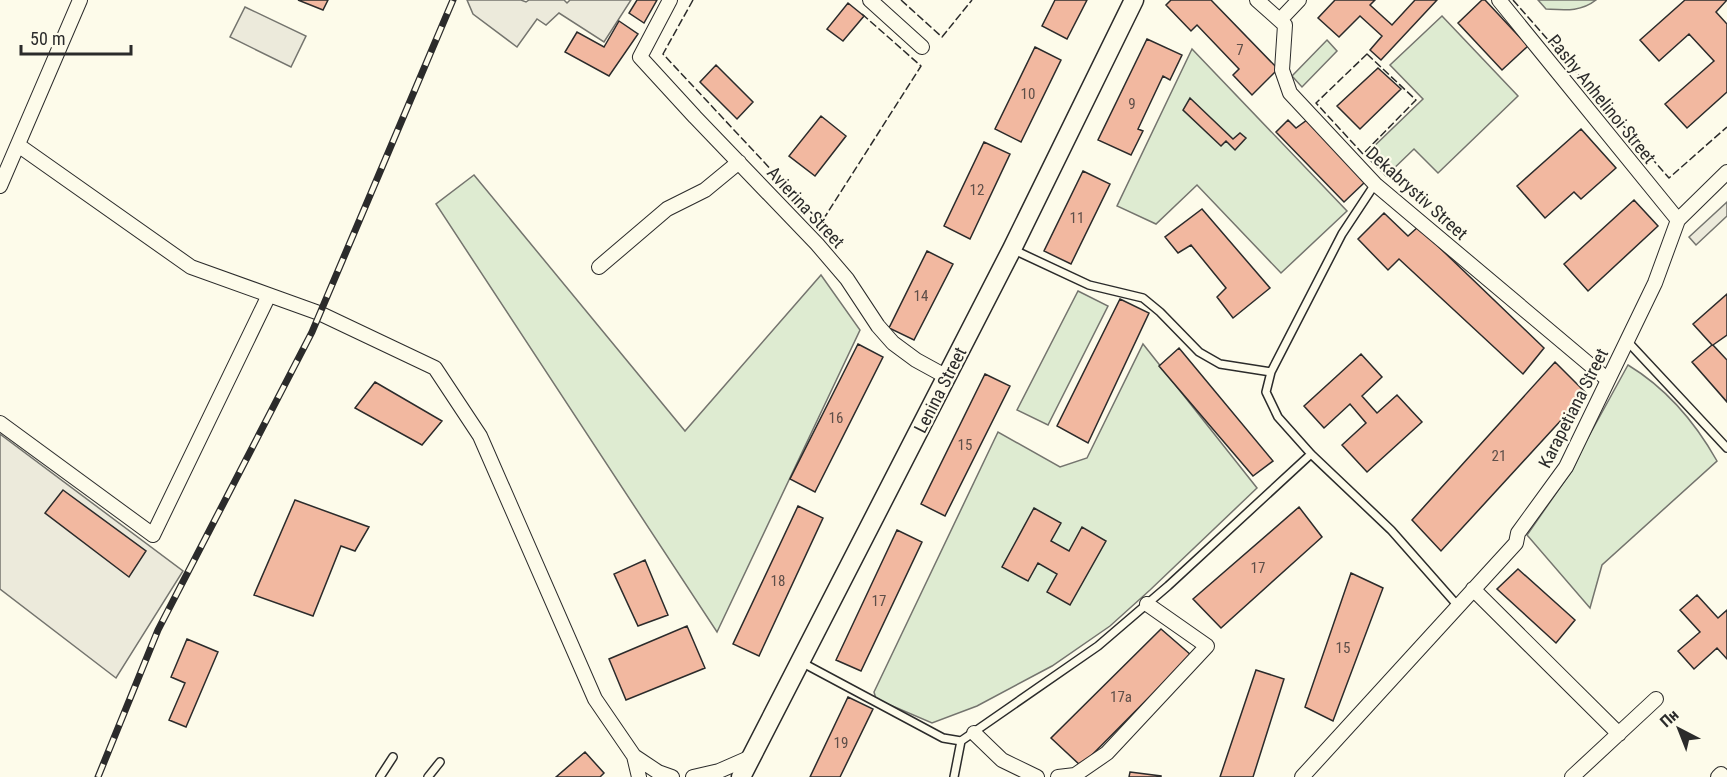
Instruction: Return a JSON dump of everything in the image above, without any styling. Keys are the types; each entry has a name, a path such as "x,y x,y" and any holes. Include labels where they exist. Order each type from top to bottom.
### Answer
{"main road":[{"name":"Lenina Street","path":"741,777 1012,249 1134,0"}],"street":[{"path":"0,186 80,0"},
{"name":"Avierina Street","path":"670,0 640,57 832,261 847,279 878,326 893,343 916,360 947,377"},
{"path":"870,0 922,47"},
{"path":"1257,0 1280,20 1299,0"},
{"name":"Pashy Anhelinoi Street","path":"1499,0 1678,220"},
{"name":"Dekabrystiv Street","path":"1280,20 1285,25 1282,70 1290,93 1375,184 1608,380"},
{"path":"18,145 191,267 319,313 435,368 480,436 595,699 634,756 639,777"},
{"path":"599,267 667,209 705,190 739,162"},
{"name":"Karapetiana Street","path":"1302,777 1516,543 1518,533 1566,467 1655,283 1678,220 1725,178"},
{"path":"0,423 153,535 269,295"},
{"path":"1473,589 1619,734"},
{"path":"1058,777 1075,775 1107,753 1208,646 1147,604"},
{"path":"1572,777 1656,699"},
{"path":"974,733 1002,760 1037,777"},
{"path":"634,756 658,772 672,777"},
{"path":"693,777 718,771 751,757"}],"lane":[{"path":"1375,184 1342,234 1271,372 1266,392 1278,417 1311,454 1391,530 1458,606"},
{"path":"1012,249 1089,285 1143,298 1199,352 1220,364 1271,372"},
{"path":"1628,342 1727,448"},
{"path":"799,661 943,738 961,741 1098,646 1311,454"},
{"path":"954,777 961,741"},
{"path":"380,777 393,758"},
{"path":"428,777 440,762"}],"green space":[{"path":"1538,0 1596,0 1585,7 1566,10 1546,9"},
{"path":"1442,16 1518,96 1438,173 1414,149 1386,176 1365,155 1423,99 1390,65"},
{"path":"1327,40 1337,51 1302,87 1292,76"},
{"path":"1192,49 1347,211 1281,273 1197,185 1156,224 1117,206"},
{"path":"474,175 685,431 821,275 860,330 717,632 436,204"},
{"path":"1078,291 1108,306 1048,425 1017,410"},
{"path":"1143,344 1257,488 1110,626 1052,666 977,706 932,723 876,699 874,692 998,432 1060,467 1087,458"},
{"path":"1628,365 1667,395 1699,433 1717,461 1602,565 1590,608 1527,535 1573,469"}],"shaded area":[{"path":"467,0 521,0 526,2 529,0 564,0 567,3 570,0 631,0 604,42 559,13 546,25 537,19 517,47 473,14"},
{"path":"245,7 306,36 291,67 230,37"},
{"path":"1727,202 1727,216 1696,245 1689,237"},
{"path":"0,434 183,571 116,678 0,589"}],"building":[{"path":"298,0 328,0 323,10"},
{"path":"637,0 657,0 644,23 629,13"},
{"path":"1055,0 1087,0 1067,39 1042,26"},
{"path":"1171,0 1211,0 1278,69 1252,95 1233,75 1239,69 1197,25 1191,31 1166,5"},
{"path":"1335,0 1375,0 1370,5 1392,25 1415,0 1437,0 1381,60 1370,50 1382,36 1360,16 1339,37 1318,18"},
{"path":"1482,0 1485,0 1528,46 1502,70 1458,23"},
{"path":"1685,0 1727,0 1716,12 1727,24 1727,92 1687,128 1665,104 1714,61 1689,34 1659,61 1640,40"},
{"path":"848,3 864,16 843,41 827,29"},
{"path":"619,21 638,34 609,76 565,52 577,32 604,47"},
{"path":"1147,39 1182,55 1170,80 1163,76 1138,129 1143,131 1131,155 1098,140"},
{"path":"1035,47 1061,60 1021,142 995,129"},
{"path":"716,65 753,102 737,119 700,82"},
{"path":"1378,68 1401,89 1360,129 1337,106"},
{"path":"1190,98 1233,139 1240,133 1246,138 1235,150 1226,141 1221,146 1183,110"},
{"path":"821,116 846,136 815,176 789,156"},
{"path":"1288,120 1296,128 1307,120 1365,182 1344,202 1276,132"},
{"path":"1581,129 1616,168 1581,199 1574,192 1545,218 1517,186"},
{"path":"984,142 1010,154 970,239 944,226"},
{"path":"1083,171 1110,184 1071,264 1044,251"},
{"path":"1634,200 1658,226 1588,291 1564,264"},
{"path":"1202,209 1270,288 1233,318 1217,297 1226,288 1191,245 1178,253 1165,237"},
{"path":"1384,213 1408,236 1418,227 1544,348 1523,374 1399,259 1388,270 1358,239"},
{"path":"927,251 953,264 914,340 889,328"},
{"path":"1727,294 1727,335 1713,345 1727,360 1727,402 1692,362 1712,345 1693,324"},
{"path":"1120,299 1149,313 1088,443 1057,426"},
{"path":"858,344 883,357 815,492 790,479"},
{"path":"1179,348 1273,461 1253,476 1159,366"},
{"path":"1361,354 1382,377 1362,396 1377,413 1397,395 1422,422 1367,472 1342,445 1366,423 1350,404 1324,428 1304,406"},
{"path":"1555,362 1586,393 1441,551 1412,520"},
{"path":"985,374 1010,386 945,516 921,504"},
{"path":"375,382 442,421 422,445 355,408"},
{"path":"63,490 146,551 129,577 45,513"},
{"path":"295,500 369,527 355,551 341,546 313,616 254,595"},
{"path":"798,506 823,518 759,656 733,644"},
{"path":"1299,507 1322,537 1221,628 1193,599"},
{"path":"1034,508 1061,523 1051,541 1069,551 1082,527 1106,541 1070,605 1047,592 1057,574 1038,563 1028,581 1002,567"},
{"path":"897,530 922,542 861,671 836,660"},
{"path":"645,560 668,615 638,626 614,574"},
{"path":"1518,569 1575,620 1556,643 1497,589"},
{"path":"1351,573 1383,588 1333,721 1305,707"},
{"path":"1697,595 1718,618 1727,610 1727,659 1717,648 1694,669 1678,651 1700,632 1680,610"},
{"path":"687,626 705,668 626,700 609,659"},
{"path":"1161,629 1191,655 1081,766 1051,738"},
{"path":"187,639 218,652 186,727 169,720 185,683 171,677"},
{"path":"1256,670 1284,679 1253,777 1220,777"},
{"path":"848,697 873,709 840,777 810,777"},
{"path":"585,752 604,773 600,777 556,777"},
{"path":"1130,772 1161,776 1161,777 1129,777"}],"railway":[{"path":"98,777 158,630 312,332 453,0"}],"fence":[{"path":"693,0 663,54 821,223 921,66 862,14"},
{"path":"901,0 942,37 972,0"},
{"path":"1513,0 1669,178 1727,127"},
{"path":"1367,54 1416,100 1363,154 1316,103 1367,54"}]}
